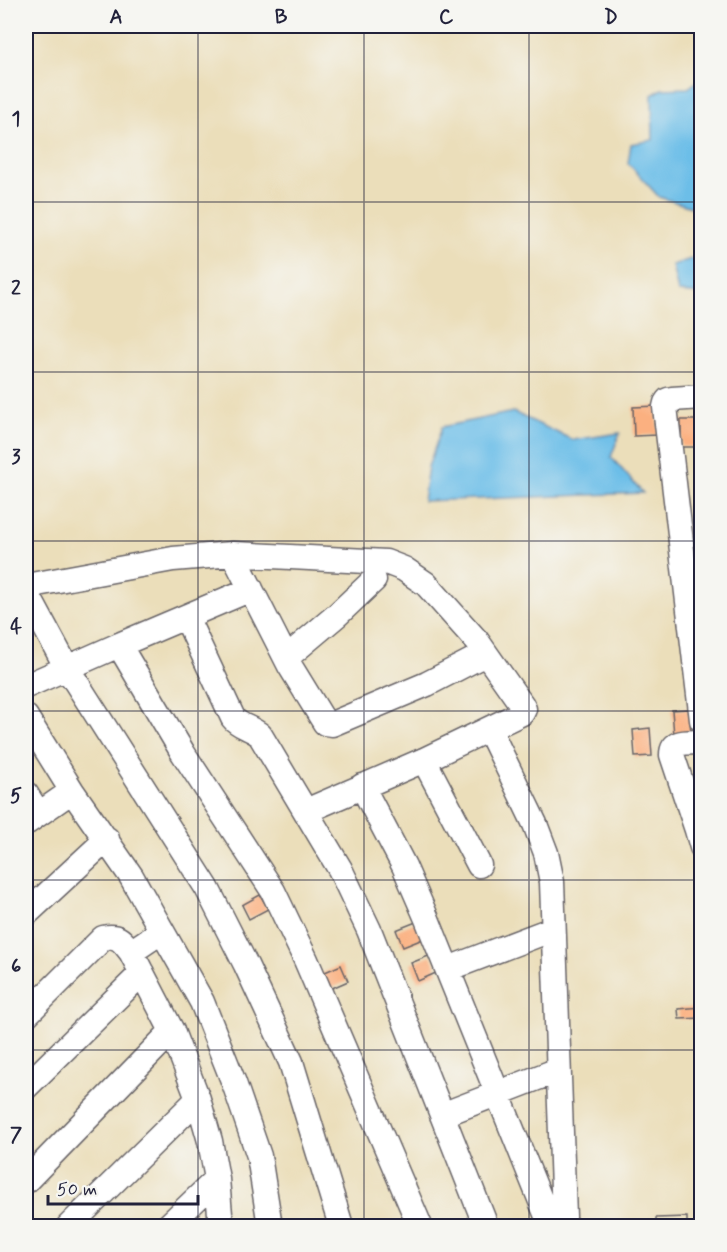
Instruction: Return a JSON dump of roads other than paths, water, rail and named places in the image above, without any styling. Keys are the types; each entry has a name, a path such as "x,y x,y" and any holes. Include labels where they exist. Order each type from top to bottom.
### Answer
{"street":[{"path":"702,397 672,399 666,403 695,603 702,720"},
{"path":"233,554 286,658 323,721 329,724 417,689 485,654"},
{"path":"306,811 424,760 520,716 522,713 524,709 522,705 477,642 426,584 404,569 386,562 233,554 173,559 29,595 67,668 207,888 246,965 291,1062 341,1227"},
{"path":"286,658 374,580"},
{"path":"26,686 251,589"},
{"path":"186,617 233,718 236,722 254,729 260,735 340,869 369,930 486,1227"},
{"path":"119,645 183,753 273,891 306,960 420,1227"},
{"path":"26,717 72,790 131,876 202,1002 260,1156 270,1227"},
{"path":"362,786 404,866 428,919 553,1227 563,1221 564,1217 552,882 546,853 535,824 489,729"},
{"path":"701,845 672,749 680,743 702,742"},
{"path":"424,760 480,865"},
{"path":"30,810 72,790"},
{"path":"26,914 107,839"},
{"path":"448,969 553,929"},
{"path":"26,1087 162,931"},
{"path":"26,1015 103,938 118,938 137,962 172,1031 198,1099 210,1141 217,1179 221,1227"},
{"path":"26,1181 172,1031"},
{"path":"442,1115 558,1070"},
{"path":"69,1227 198,1099"},
{"path":"168,1227 217,1179"}],"water":[{"path":"701,79 701,210 659,197 628,163 631,144 653,140 652,95 662,89 688,88"},
{"path":"701,256 701,294 678,292 672,265"},
{"path":"513,412 573,440 620,433 611,457 643,493 423,501 428,467 442,427"}]}
